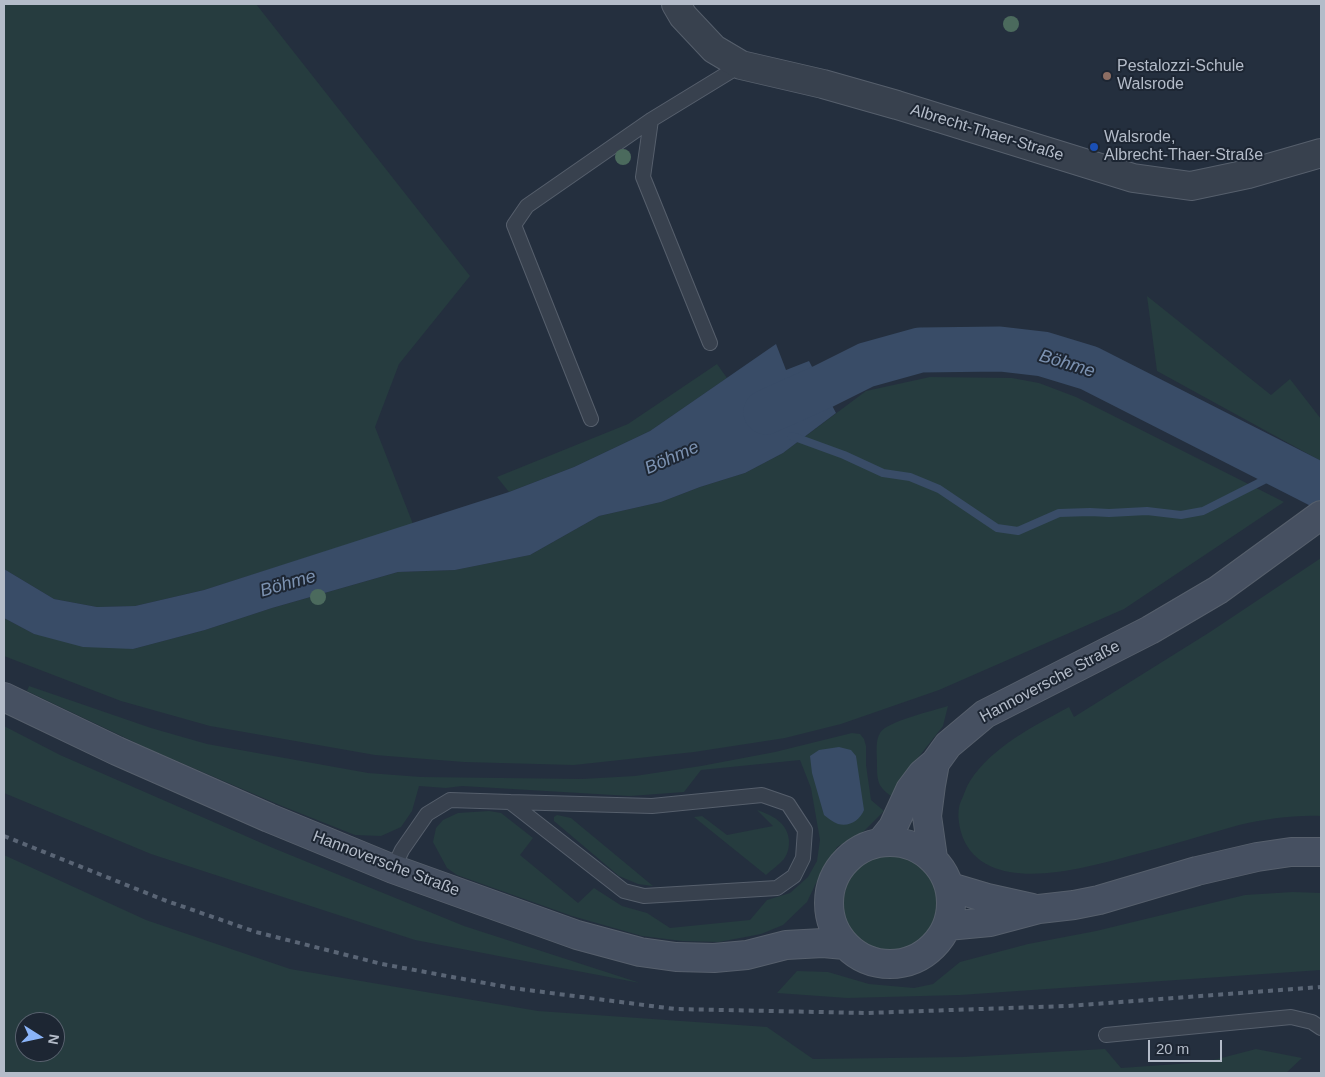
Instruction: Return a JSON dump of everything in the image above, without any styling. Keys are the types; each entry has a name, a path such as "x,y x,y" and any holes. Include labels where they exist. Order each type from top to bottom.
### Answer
{"main road":[{"name":"Hannoversche Straße","path":"881,842 893,827 910,790 922,774 935,763 948,745 985,714 1150,630 1225,585 1321,515"},
{"name":"Hannoversche Straße","path":"4,696 117,752 269,818 393,869 577,935 640,952 676,957 714,958 747,955 786,945 845,944"},
{"name":"Hannoversche Straße","path":"933,858 927,816 930,785 935,763"},
{"path":"881,842 900,842 917,847 933,858 943,872 950,888 952,900 947,926 938,941 925,953 910,961 892,964 875,962 859,956 845,944 836,932 830,918 828,903 831,885 838,870 850,856 864,847 881,842"},
{"path":"947,926 990,922 1039,909 1099,900 1197,871 1257,857 1291,852 1321,852"},
{"path":"950,888 1039,909"},
{"name":"Hannoversche Straße","path":"786,945 818,918 828,903"}],"street":[{"name":"Albrecht-Thaer-Straße","path":"676,4 683,16 714,49 741,65 841,89 1133,178 1191,186 1248,174 1321,153"}],"lane":[{"path":"591,419 514,226 527,206 651,120 741,65"},
{"path":"651,120 643,177 710,343"},
{"path":"393,869 402,850 427,814 450,800 652,806 762,795 788,804 805,830 803,858 794,876 777,888 644,896 624,891 510,802"},
{"path":"1106,1035 1291,1017 1312,1022 1321,1028"}],"green space":[{"path":"4,4 256,4 470,276 399,364 375,427 413,524 204,590 135,606 97,607 54,599 4,569"},
{"path":"1147,296 1271,395 1290,379 1321,419 1321,461 1157,371"},
{"path":"717,364 727,378 650,431 574,467 509,492 497,477 628,424"},
{"path":"930,377 1012,378 1039,383 1076,397 1284,502 1124,609 939,690 841,724 785,738 694,752 574,765 464,762 375,755 210,726 121,701 4,656 4,618 34,634 133,649 205,630 272,608 398,572 455,570 530,555 599,516 661,502 745,473 783,453 866,391"},
{"path":"1321,558 1321,816 1269,819 1239,825 1114,860 1066,871 1040,874 1016,873 994,868 976,856 963,838 958,815 961,801 969,783 990,757 1015,738 1069,707 1074,717 1210,632"},
{"path":"29,686 151,728 207,744 368,773 421,777 582,779 635,776 775,752 852,733 860,734 866,746 866,765 871,800 884,811 862,833 837,847 807,902 783,925 761,934 719,942 682,941 642,936 572,916 457,875 447,868 433,842 436,828 443,820 458,813 489,811 501,813 533,838 520,855 578,903 594,888 622,906 647,913 670,928 750,920 767,900 790,893 808,877 817,861 820,840 811,788 800,760 701,770 684,792 630,796 462,786 446,788 419,786 412,811 401,827 381,836 355,835 149,749 27,691"},
{"path":"948,706 943,726 910,768 894,798 885,791 878,780 877,740 880,733 891,724"},
{"path":"4,726 60,755 273,848 464,926 640,983 415,940 151,854 4,793"},
{"path":"757,810 768,814 778,821 786,829 789,841 784,859 766,875 694,817 702,816 727,835 773,826"},
{"path":"557,815 571,818 653,886 638,884 619,876 554,821 554,817"},
{"path":"891,852 910,856 926,866 936,882 940,901 936,920 926,936 910,946 891,950 872,946 856,936 846,920 842,901 846,882 856,866 872,856"},
{"path":"4,855 146,920 290,969 538,1011 767,1027 813,1059 963,1057 1105,1049 1121,1068 1206,1062 1256,1049 1302,1058 1286,1073 4,1073"},
{"path":"1293,892 1321,893 1321,970 960,995 847,998 777,993 797,971 828,972 869,984 914,988 933,984 960,962 1028,944 1096,931 1245,895"}],"water":[{"path":"776,344 786,370 809,361 836,413 783,453 745,473 661,502 599,516 530,555 455,570 398,572 272,608 205,630 133,649 83,647 34,634 4,618 4,569 54,599 97,607 135,606 204,590 509,492 574,467 650,431"},
{"path":"839,747 851,750 856,756 864,810 857,820 850,824 842,825 824,815 812,773 810,756 819,750"}],"waterway":[{"name":"Böhme","path":"766,412 866,365 920,350 1000,349 1043,354 1089,368 1321,486"},
{"path":"792,436 844,455 883,473 910,477 939,489 997,528 1018,531 1059,513 1147,511 1181,515 1203,511 1286,469"}],"railway":[{"path":"4,836 164,900 256,932 382,964 512,988 675,1009 866,1013 1067,1006 1321,987"}],"place":[{"name":"Pestalozzi-Schule Walsrode","path":"1107,76"},
{"name":"Walsrode, Albrecht-Thaer-Straße","path":"1094,147"}]}
